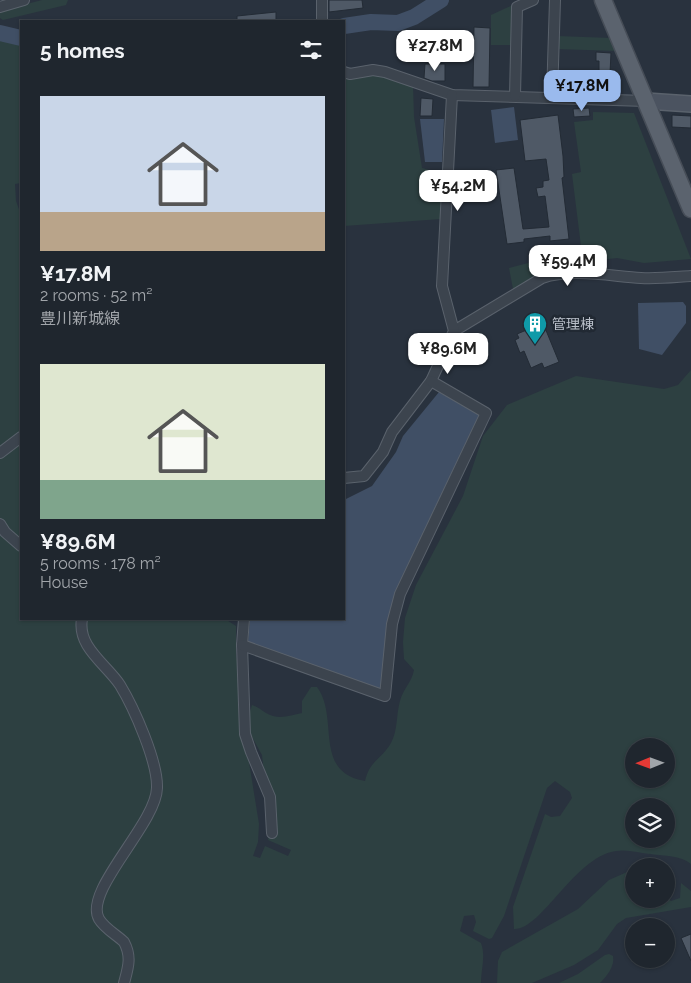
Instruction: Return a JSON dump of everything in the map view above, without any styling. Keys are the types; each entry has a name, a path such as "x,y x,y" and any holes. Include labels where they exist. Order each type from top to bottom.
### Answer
{"main road":[{"path":"603,0 691,209"}],"street":[{"path":"0,7 24,0"},
{"path":"322,0 322,20"},
{"path":"515,96 517,7 533,0"},
{"path":"552,97 555,0"},
{"path":"345,72 350,74 373,70 385,72 452,95 552,97 691,104"},
{"path":"452,95 442,286 454,331"},
{"path":"345,478 364,476 383,452 392,432 431,382 454,331 542,278 554,274 621,275 641,278 691,276"},
{"path":"242,645 385,696 392,624 400,594 486,413 431,382"},
{"path":"0,453 20,437"},
{"path":"0,524 5,532 20,545"},
{"path":"82,620 83,639 114,677 131,704 156,778 155,804 114,868 96,906 99,919 127,947 130,960 124,983"},
{"path":"244,620 242,645 245,734 270,797 272,833"}],"shaded area":[{"path":"42,0 68,0 66,5 3,20 0,18 0,11"},
{"path":"515,4 514,45 491,45 491,15"},
{"path":"557,36 611,38 617,51 556,49"},
{"path":"0,38 20,41 20,183 15,184 16,201 20,212 20,434 0,449"},
{"path":"379,74 413,85 414,117 422,168 444,174 441,219 345,226 345,77"},
{"path":"593,112 634,113 691,259 644,263 617,258 583,262 572,174 581,172 574,122 593,120"},
{"path":"574,260 575,269 553,269 513,289 509,268 532,262"},
{"path":"691,370 691,864 677,857 629,851 616,851 601,856 586,866 536,918 525,926 514,929 513,907 545,814 551,817 560,816 572,798 570,792 555,781 547,788 504,916 492,938 489,939 473,931 476,922 474,915 464,916 460,931 481,943 483,958 481,983 127,983 133,960 102,916 99,907 116,871 153,816 157,806 148,739 85,633 85,620 227,620 236,626 236,654 240,678 239,726 249,762 259,824 258,842 253,856 260,858 265,846 288,856 291,850 268,840 270,826 262,755 251,735 247,721 252,705 275,716 284,717 302,713 302,701 311,687 317,687 327,714 330,742 338,767 349,776 365,781 373,764 391,743 396,728 400,701 413,674 414,670 404,659 403,642 405,618 416,585 463,496 483,436 507,405 576,376 664,389 678,385"},
{"path":"20,441 20,543 0,519 0,458"},
{"path":"0,529 20,549 20,620 79,620 77,625 79,640 103,668 128,705 151,768 154,793 93,908 120,942 126,954 121,983 0,983"},
{"path":"625,873 625,908 675,908 675,900 680,898 681,883 691,891 691,907 625,918 617,924 598,950 574,965 532,983 497,983 498,961 502,952 578,909 609,880"},
{"path":"609,954 613,956 612,967 600,983 559,983 578,974"}],"water":[{"path":"514,107 518,140 495,143 491,110"},
{"path":"420,119 444,119 442,162 425,162"},
{"path":"683,302 686,306 686,323 662,355 639,349 638,303"},
{"path":"439,392 483,417 399,586 383,693 248,643 250,620 345,620 345,500 372,486 396,452 403,436"}],"building":[{"path":"329,0 362,0 363,8 329,12"},
{"path":"276,12 276,20 237,20 237,16"},
{"path":"474,27 490,28 489,87 473,87"},
{"path":"596,52 611,53 610,73 599,73 599,61 596,61"},
{"path":"425,64 445,64 445,81 432,81 424,78"},
{"path":"421,98 433,99 432,116 420,116"},
{"path":"589,108 590,116 574,117 573,109"},
{"path":"558,115 563,156 564,177 562,178 569,239 550,241 550,236 524,239 524,242 507,244 496,170 514,168 523,229 549,227 545,196 538,197 536,188 543,187 543,181 549,180 546,159 525,161 520,120"},
{"path":"672,115 691,116 691,128 672,127"},
{"name":"管理棟","path":"543,323 559,362 544,368 542,363 531,368 524,351 520,353 515,340 519,338 517,334"},
{"path":"691,934 691,961 681,938"}],"waterway":[{"path":"345,26 371,22 398,23 414,17 441,0"},
{"path":"0,33 20,38"}],"place":[{"name":"管理棟","path":"535,345"}]}
